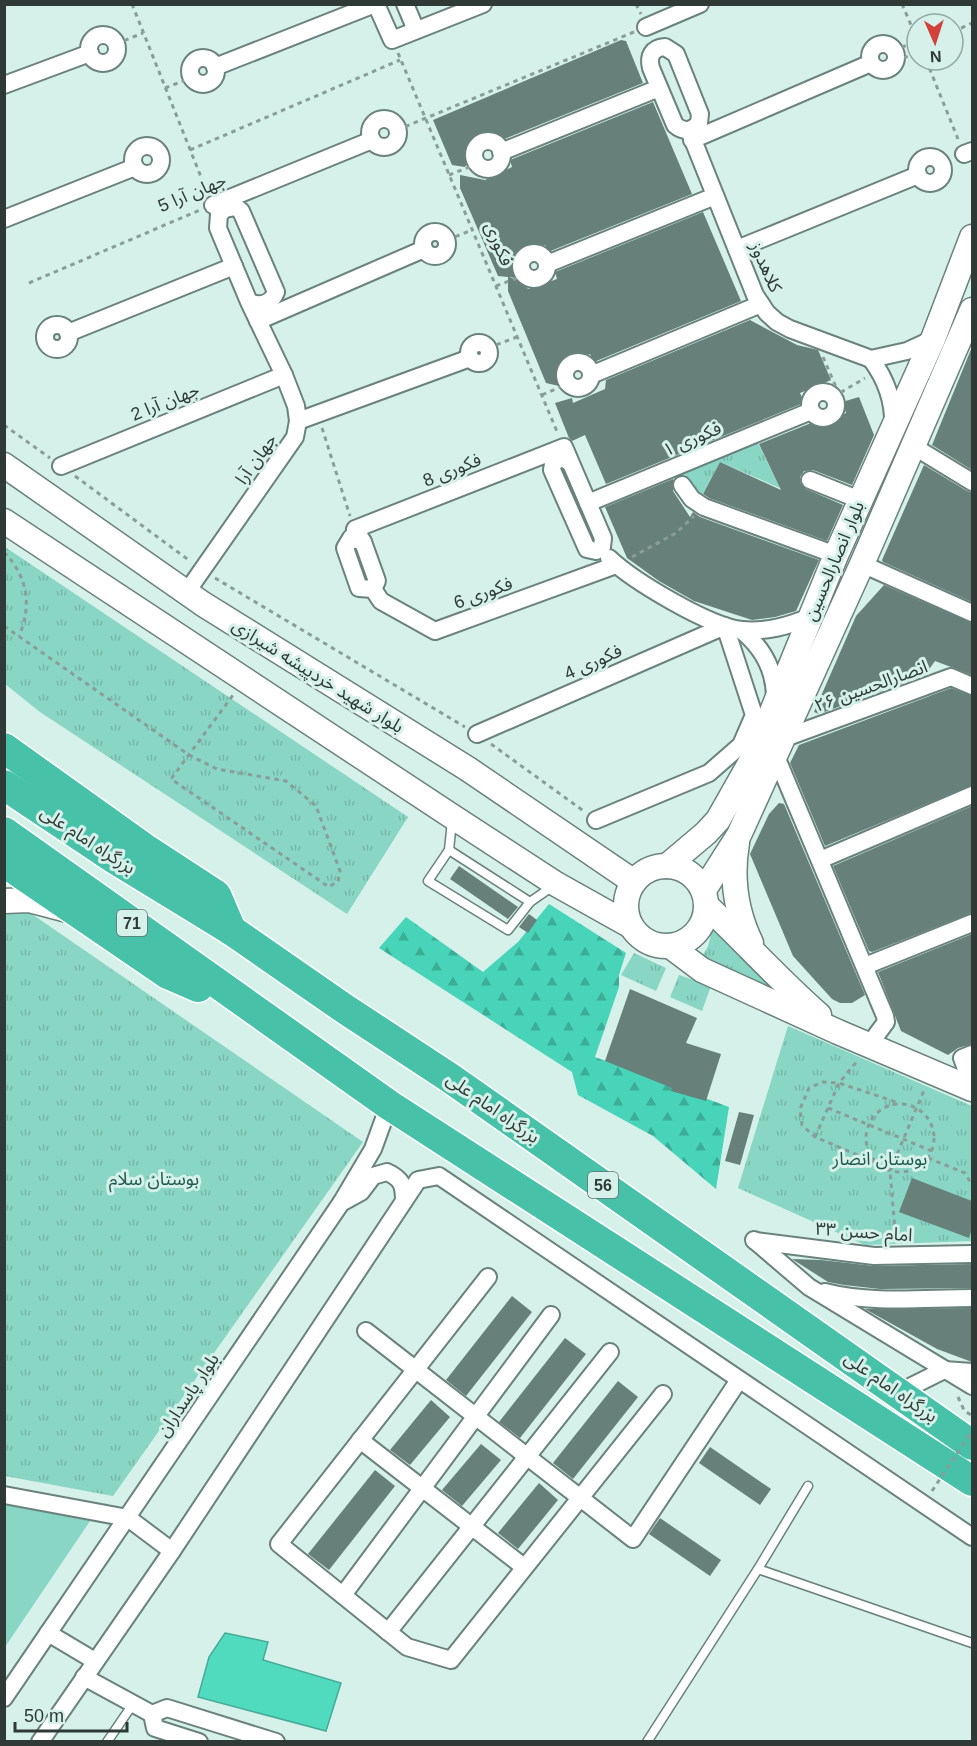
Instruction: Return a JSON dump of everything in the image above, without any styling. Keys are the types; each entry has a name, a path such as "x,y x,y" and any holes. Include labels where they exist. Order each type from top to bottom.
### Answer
{"highway":[{"path":"4,748 144,848 216,895 231,930"},
{"name":"بزرگراه امام علی","path":"4,784 115,859 231,930 450,1078 900,1392 972,1445"},
{"name":"بزرگراه امام علی","path":"4,832 389,1105 972,1481"},
{"path":"4,862 168,974 260,1013"}],"street":[{"path":"191,78 197,84 210,83 215,76 216,68 375,4 392,40 483,4"},
{"path":"405,4 416,30"},
{"path":"646,27 700,4"},
{"path":"4,85 90,53 90,43 97,36 106,35 116,44"},
{"path":"691,135 871,63 871,52 877,46 885,45 894,56"},
{"name":"کلاهدوز","path":"691,135 699,123 700,114 676,54 665,47 656,49 649,60 659,88 675,125 691,135 737,249 767,313 777,322 875,365"},
{"path":"477,164 475,150 481,143 495,143 501,152 659,88"},
{"name":"جهان آرا 5","path":"213,205 238,203 372,140 370,131 379,120 392,122 397,130"},
{"path":"4,219 135,167"},
{"path":"737,249 918,175"},
{"path":"525,275 521,265 528,254 541,254 547,264 715,196"},
{"path":"238,203 285,309"},
{"name":"جهان آرا","path":"186,593 295,437 298,421 296,406 284,375 249,302 218,228 219,214 225,208 236,207 238,203"},
{"path":"258,321 424,249 425,238 431,232 438,232 447,240"},
{"name":"بلوار انصارالحسین","path":"667,866 718,820 753,758 836,555 933,339 972,237"},
{"path":"68,333 234,266"},
{"path":"249,302 257,306 266,304 276,292"},
{"path":"567,384 565,371 574,362 587,365 591,375 761,304"},
{"name":"بلوار انصارالحسین","path":"705,898 739,835 862,564 972,310"},
{"path":"892,428 891,402 875,365 933,339"},
{"path":"298,421 470,358 469,348 474,344 480,343 488,348"},
{"name":"جهان آرا 2","path":"61,466 284,375"},
{"name":"فکوری ۱","path":"588,503 811,411 811,400 817,394 836,395"},
{"path":"913,446 972,482"},
{"path":"564,447 603,538 603,545 599,550 587,549 553,473 552,467 558,459 565,459 570,463"},
{"name":"فکوری 8","path":"373,589 360,588 345,548 351,538 564,447"},
{"name":"بلوار شهید خردپیشه شیرازی","path":"4,465 186,593 468,770 634,882"},
{"path":"810,480 860,500"},
{"path":"682,485 692,499 704,507 836,555"},
{"path":"4,520 556,884 631,926 644,940 661,946 686,942 699,930 706,915 705,898"},
{"path":"599,550 616,565 669,600 733,628 761,648 774,681 775,702"},
{"path":"862,564 972,613"},
{"name":"فکوری 6","path":"373,589 381,601 435,631 616,565"},
{"path":"733,628 767,630 810,617"},
{"path":"596,820 709,773 741,745 754,715 733,628"},
{"name":"فکوری 4","path":"477,734 733,628"},
{"name":"انصارالحسین ۲۶","path":"778,747 951,677 972,686"},
{"path":"778,747 820,860 886,1022 869,1045"},
{"path":"820,860 972,795"},
{"path":"739,835 734,879 737,905 756,953"},
{"path":"631,926 626,912 626,903 634,882 649,870 667,866 682,869 695,877 705,898 790,990 838,1032"},
{"path":"4,901 30,900 79,914"},
{"path":"865,966 972,923"},
{"path":"670,946 702,970 838,1032 972,1087"},
{"path":"972,1054 962,1058 972,1087"},
{"name":"بلوار پاسداران","path":"4,1698 341,1203 373,1149 389,1105"},
{"path":"341,1203 362,1192 373,1176 387,1172 400,1180 404,1186 404,1201"},
{"path":"40,1742 172,1551 418,1180 439,1176 972,1537"},
{"name":"امام حسن ۳۳","path":"809,1287 754,1240 873,1256 972,1254"},
{"path":"488,1276 279,1544 407,1647 451,1660 663,1394"},
{"path":"809,1287 837,1295 878,1298 972,1298"},
{"path":"809,1287 972,1386"},
{"path":"343,1595 551,1315"},
{"path":"366,1331 633,1539 739,1380"},
{"path":"388,1632 610,1352"},
{"path":"900,1392 944,1370 972,1372"},
{"path":"360,1440 524,1567"},
{"path":"4,1495 128,1518 172,1551"},
{"path":"48,1634 95,1661"},
{"path":"84,1677 152,1714 167,1708 276,1742"},
{"path":"152,1714 155,1728 199,1742"}],"lane":[{"path":"453,817 449,850 428,881 508,930 530,902 556,884"},
{"path":"449,850 530,902"},
{"path":"647,1742 758,1569 808,1486"},
{"path":"758,1569 972,1643"},
{"path":"107,1742 133,1704"}],"path":[{"path":"132,4 213,205"},
{"path":"397,130 646,27"},
{"path":"116,44 143,33"},
{"name":"فکوری","path":"392,40 564,447"},
{"path":"894,56 905,48"},
{"path":"894,56 905,55"},
{"path":"190,150 400,60"},
{"path":"931,72 968,152"},
{"path":"165,88 191,78"},
{"path":"449,175 477,164"},
{"name":"جهان آرا 5","path":"29,283 213,205"},
{"path":"447,240 472,230"},
{"path":"496,286 525,275"},
{"path":"488,348 517,337"},
{"path":"816,339 836,395 875,365"},
{"path":"542,394 567,384"},
{"path":"317,414 359,536"},
{"path":"4,425 201,570 477,734 596,820"},
{"path":"616,565 676,533 704,507"},
{"path":"4,552 19,570 26,591 27,614 19,636"},
{"path":"4,626 189,755 217,769 286,781 316,806 340,871 338,881 329,887 171,779 189,755 245,679"},
{"path":"815,1137 839,1083 869,1045"},
{"path":"897,1255 890,1171 932,1072"},
{"path":"823,1082 839,1083 898,1102 917,1107 929,1119 935,1135 928,1158 918,1168 904,1172 890,1171 815,1137 802,1125 800,1109 809,1088 823,1082"},
{"path":"874,1162 865,1144 867,1125 879,1109 898,1102"},
{"path":"828,1108 932,1151"},
{"path":"928,1158 965,1173 972,1185"},
{"path":"964,1410 972,1416"},
{"path":"932,1491 972,1431"}],"green space":[{"path":"755,437 780,488 720,462 701,497 684,488 676,471"},
{"path":"5,547 408,817 347,914 40,712 5,684"},
{"path":"549,904 626,953 619,975 619,987 595,1057 729,1107 716,1189 653,1136 578,1095 572,1072 379,948 406,917 483,972 518,942"},
{"name":"بوستان سلام","path":"26,910 363,1142 113,1496 5,1476 4,911"},
{"path":"715,920 784,996 700,961 708,946"},
{"path":"634,953 666,968 656,991 621,975"},
{"path":"679,975 711,986 702,1011 670,997"},
{"name":"بوستان انصار","path":"788,1026 972,1106 972,1241 865,1245 738,1188"},
{"path":"4,1504 90,1521 5,1647"}],"shaded area":[{"path":"225,1633 268,1642 263,1660 341,1683 326,1731 198,1697 209,1657"}],"building":[{"path":"621,40 626,41 643,83 502,140 499,135 467,146 470,157 465,167 452,165 433,120"},
{"path":"653,102 692,194 548,252 545,245 512,257 517,266 515,278 509,277 525,284 528,289 557,279 555,272 703,212 741,301 594,362 590,354 558,366 561,375 559,386 546,383 508,291 508,277 498,276 460,188 460,175 485,180 512,167 510,160"},
{"path":"750,320 797,345 818,350 831,380 800,393 803,400 801,404 606,484 585,435 572,441 569,438 555,403 572,398 573,403 605,389 606,380"},
{"path":"972,347 972,470 932,445"},
{"path":"859,397 874,435 852,485 813,470 804,471 800,477 800,482 806,489 843,505 827,541 703,494 720,462 781,490 759,444 811,423 829,422 846,413 842,402"},
{"path":"924,465 972,492 972,602 882,560"},
{"path":"673,479 673,491 690,517 693,512 700,517 819,560 796,611 752,620 694,601 659,581 627,558 605,507"},
{"path":"884,585 972,623 972,675 935,661 925,675 819,714 814,712 856,616"},
{"path":"951,688 972,696 972,785 825,846 790,763 799,745"},
{"path":"779,803 784,804 865,995 852,1003 840,1003 832,999 793,956 750,854 769,814"},
{"path":"972,806 972,913 872,952 869,951 833,866"},
{"path":"459,866 518,907 508,919 450,879"},
{"path":"529,914 537,920 528,933 519,927"},
{"path":"972,934 972,1044 958,1048 948,1055 901,1031 878,972"},
{"path":"630,989 697,1018 686,1043 721,1054 706,1101 671,1091 672,1088 605,1061"},
{"path":"739,1112 754,1115 740,1165 725,1161"},
{"path":"912,1178 972,1201 972,1228 969,1238 899,1212"},
{"path":"792,1259 874,1266 972,1264 972,1288 880,1289 844,1285 828,1282"},
{"path":"512,1296 532,1312 466,1396 446,1380"},
{"path":"972,1308 972,1362 937,1349 865,1309"},
{"path":"565,1338 586,1354 520,1438 499,1422"},
{"path":"618,1381 638,1397 573,1479 553,1463"},
{"path":"431,1400 450,1417 410,1465 390,1450"},
{"path":"481,1444 501,1460 462,1506 442,1490"},
{"path":"710,1447 771,1489 760,1505 699,1463"},
{"path":"375,1470 395,1486 329,1570 308,1554"},
{"path":"539,1483 558,1500 518,1549 498,1533"},
{"path":"660,1518 721,1560 710,1576 649,1534"}]}
